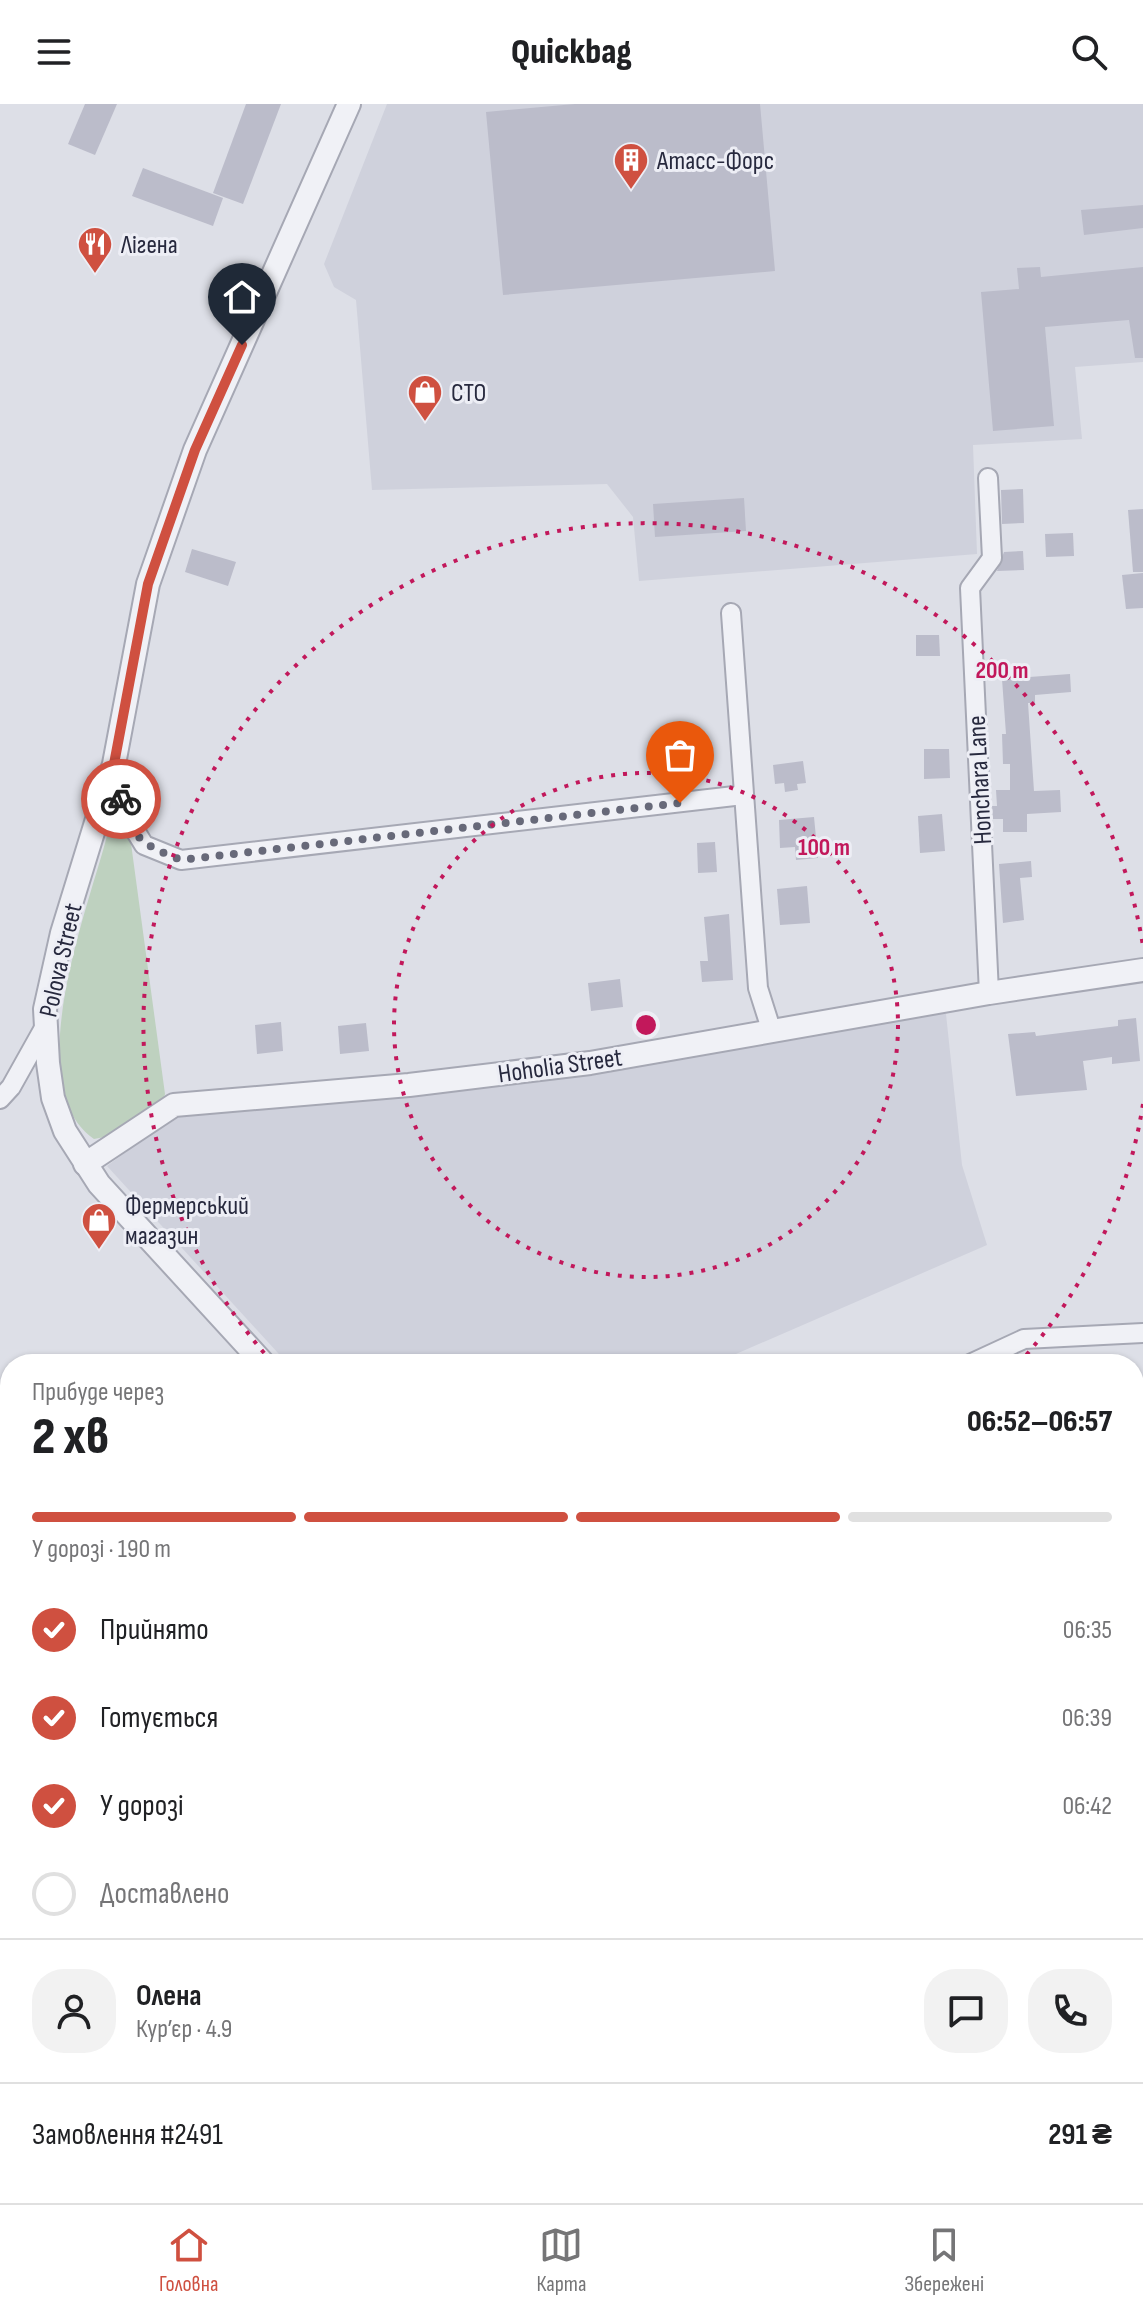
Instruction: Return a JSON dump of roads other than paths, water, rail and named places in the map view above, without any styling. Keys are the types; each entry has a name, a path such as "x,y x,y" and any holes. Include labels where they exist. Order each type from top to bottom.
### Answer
{"street":[{"name":"Polova Street","path":"255,1354 109,1195 85,1164 65,1131 53,1098 44,1028 62,933 114,764 148,584 195,450 349,104"},
{"name":"Honchara Lane","path":"988,478 992,558 970,588 989,993"},
{"path":"731,613 758,988 771,1029"},
{"path":"114,764 125,814 144,845 181,860 743,795"},
{"name":"Hoholia Street","path":"85,1164 174,1105 409,1085 575,1065 771,1029 1143,970"},
{"path":"0,1099 11,1087 44,1028"},
{"path":"992,1354 1024,1339 1143,1333"}],"place":[{"name":"Атасс-Форс","path":"631,191"},
{"name":"Лігена","path":"95,275"},
{"name":"СТО","path":"425,423"},
{"name":"Фермерський магазин","path":"99,1251"}]}
